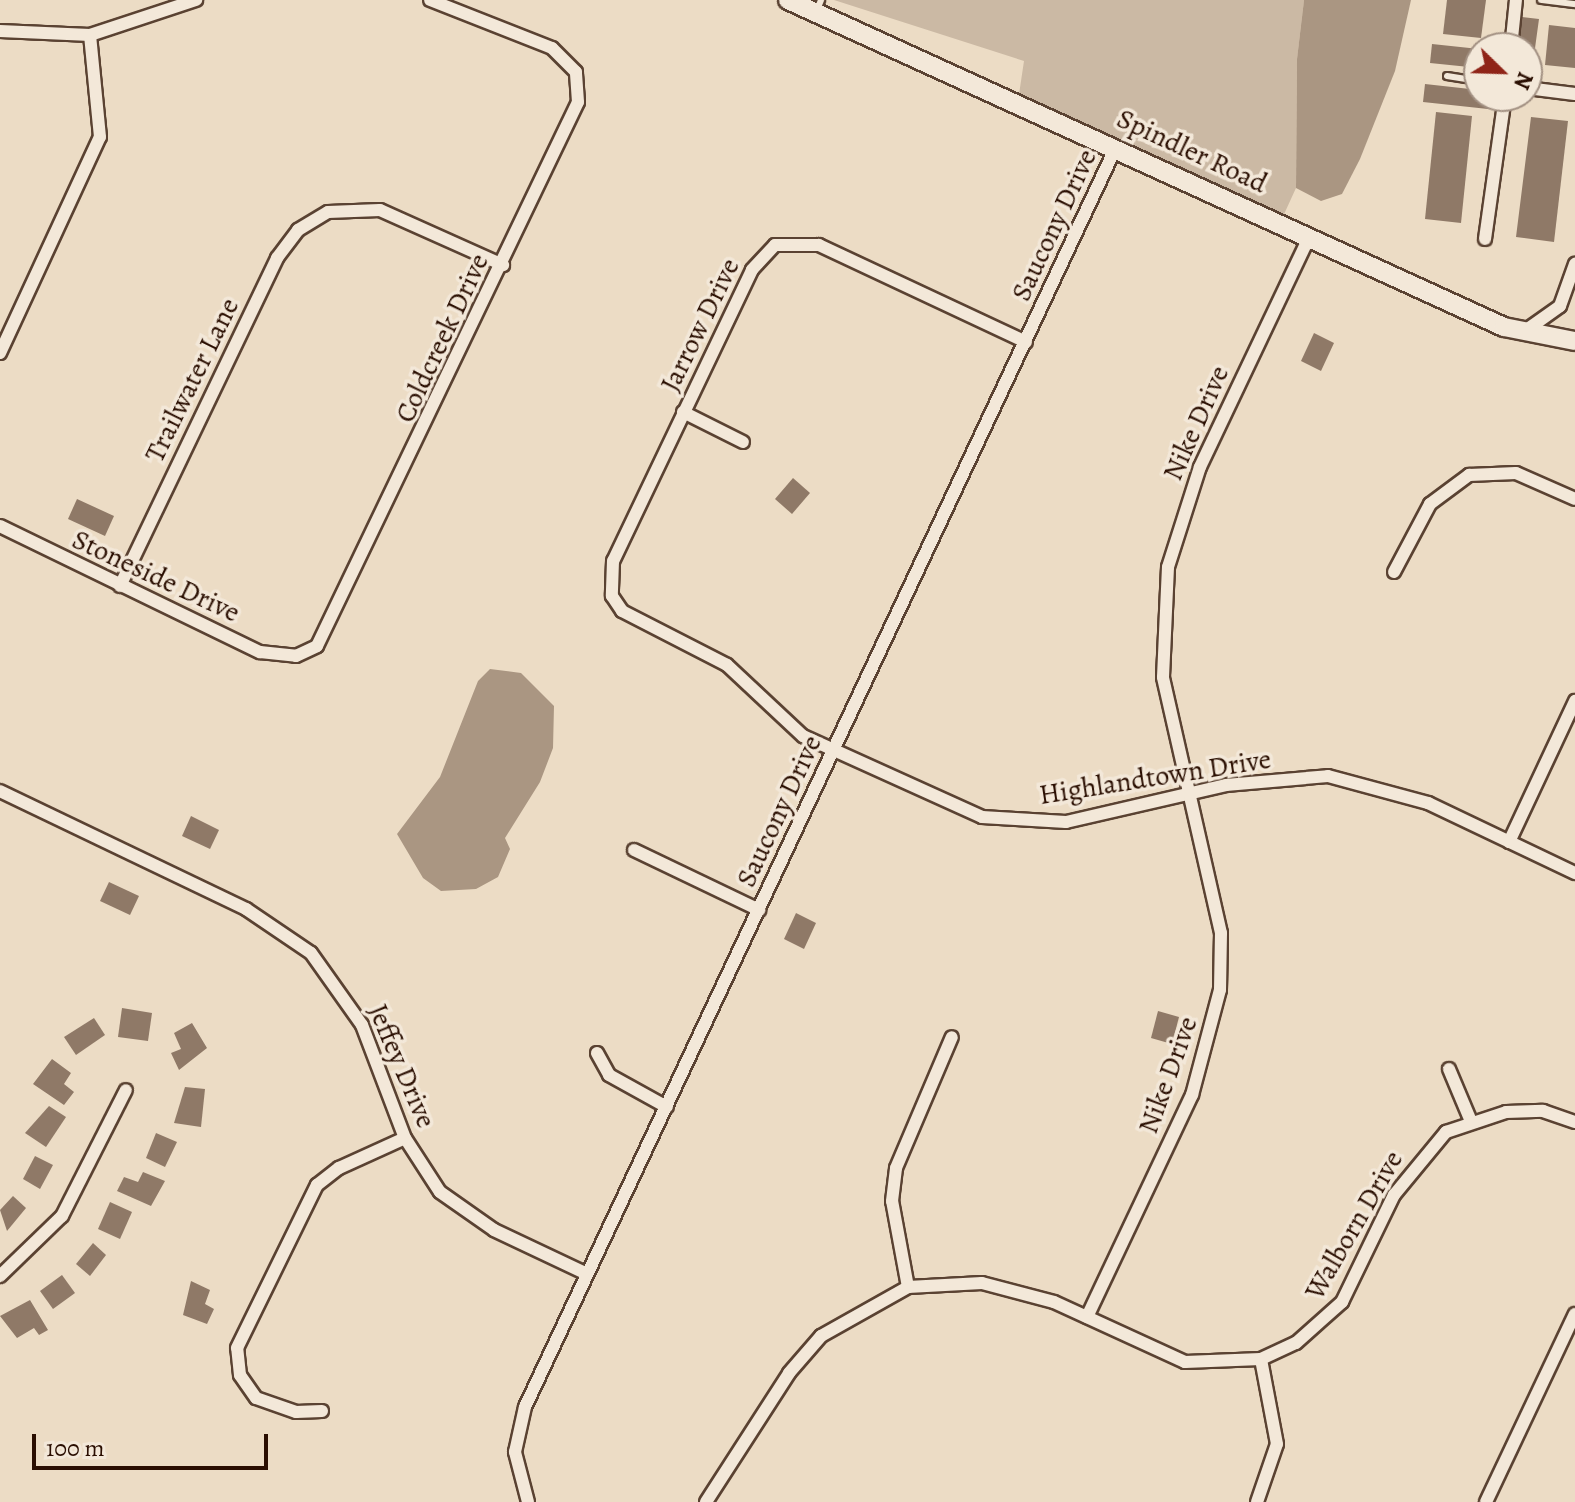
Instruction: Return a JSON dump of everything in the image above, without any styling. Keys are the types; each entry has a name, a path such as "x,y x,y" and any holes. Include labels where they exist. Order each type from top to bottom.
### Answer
{"street":[{"path":"0,31 90,35 196,0"},
{"name":"Coldcreek Drive","path":"296,656 317,646 331,626 578,102 580,85 565,57 534,40 430,0"},
{"name":"Spindler Road","path":"788,0 819,6 1309,237 1523,332 1575,341"},
{"path":"1513,32 1516,0"},
{"path":"0,353 100,137 90,35"},
{"path":"1543,90 1575,94"},
{"path":"1485,239 1503,112"},
{"name":"Saucony Drive","path":"528,1502 515,1452 525,1407 1116,147"},
{"name":"Trailwater Lane","path":"120,586 277,258 298,230 328,212 380,210 503,265"},
{"name":"Nike Drive","path":"1087,1317 1192,1095 1220,990 1221,933 1163,677 1168,567 1200,467 1309,237"},
{"name":"Jarrow Drive","path":"612,596 613,561 683,412 752,270 783,241 819,245 1026,342"},
{"path":"1523,332 1560,306 1575,264"},
{"path":"683,412 743,442"},
{"path":"1394,572 1430,504 1469,475 1516,473 1575,499"},
{"name":"Stoneside Drive","path":"0,526 260,652 296,656"},
{"name":"Highlandtown Drive","path":"612,596 632,618 727,665 789,727 940,802 1020,822 1066,822 1189,794 1328,776 1428,803 1575,873"},
{"path":"1509,842 1575,701"},
{"name":"Jeffey Drive","path":"0,791 246,909 311,953 362,1025 405,1138 422,1169 463,1211 587,1274"},
{"path":"634,850 759,910"},
{"path":"908,1287 892,1201 896,1168 952,1037"},
{"path":"597,1053 609,1075 667,1107"},
{"path":"1449,1069 1470,1119"},
{"path":"0,1276 62,1216 126,1090"},
{"name":"Walborn Drive","path":"1087,1317 1185,1362 1261,1359 1305,1337 1342,1302 1409,1172 1446,1132 1470,1119 1543,1111 1575,1122"},
{"path":"322,1411 296,1412 256,1398 240,1375 237,1348 317,1185 339,1168 405,1138"},
{"path":"706,1502 789,1373 821,1336 908,1287 982,1283 1087,1317"},
{"path":"1486,1502 1575,1314"},
{"path":"1257,1502 1277,1444 1261,1359"}],"lane":[{"path":"1541,0 1575,4"},
{"path":"1447,76 1463,78"}],"shaded area":[{"path":"834,0 1304,0 1297,59 1296,188 1280,223 1018,101 1024,61"},
{"path":"1304,0 1411,0 1395,71 1360,159 1342,194 1321,201 1296,188 1297,59"},
{"path":"490,669 521,673 554,706 553,748 540,782 505,838 510,849 498,877 476,889 441,891 423,878 397,834 440,777 478,681"}],"building":[{"path":"1447,0 1486,0 1482,32 1463,32 1463,36 1443,34"},
{"path":"1522,17 1539,19 1537,32 1520,32"},
{"path":"1549,25 1575,28 1575,68 1545,65"},
{"path":"1432,44 1463,47 1463,66 1430,63"},
{"path":"1425,84 1463,88 1463,106 1423,102"},
{"path":"1436,112 1472,116 1461,223 1425,219"},
{"path":"1531,117 1568,121 1554,242 1516,237"},
{"path":"1314,333 1334,343 1321,371 1301,361"},
{"path":"793,478 810,493 792,514 775,499"},
{"path":"77,499 114,516 105,536 68,519"},
{"path":"191,816 219,830 210,849 182,836"},
{"path":"109,882 139,896 130,915 100,901"},
{"path":"796,913 816,923 804,949 784,939"},
{"path":"122,1008 152,1013 148,1041 118,1037"},
{"path":"1158,1011 1179,1017 1172,1044 1151,1038"},
{"path":"94,1018 105,1035 76,1055 64,1037"},
{"path":"192,1023 207,1048 179,1070 171,1053 181,1049 174,1033"},
{"path":"52,1059 71,1073 64,1084 74,1092 64,1105 33,1084"},
{"path":"185,1087 205,1089 201,1127 174,1123"},
{"path":"49,1106 66,1117 46,1147 25,1133"},
{"path":"156,1133 177,1142 165,1167 146,1158"},
{"path":"35,1156 53,1165 40,1189 23,1179"},
{"path":"143,1172 165,1181 151,1206 117,1191 124,1177 138,1182"},
{"path":"13,1196 26,1208 7,1231 0,1210"},
{"path":"110,1202 132,1212 120,1239 98,1229"},
{"path":"93,1243 106,1255 90,1276 76,1264"},
{"path":"62,1275 75,1293 53,1309 40,1291"},
{"path":"191,1281 210,1290 205,1304 214,1309 207,1324 183,1315"},
{"path":"30,1300 48,1330 39,1335 34,1328 17,1338 0,1316"}]}
